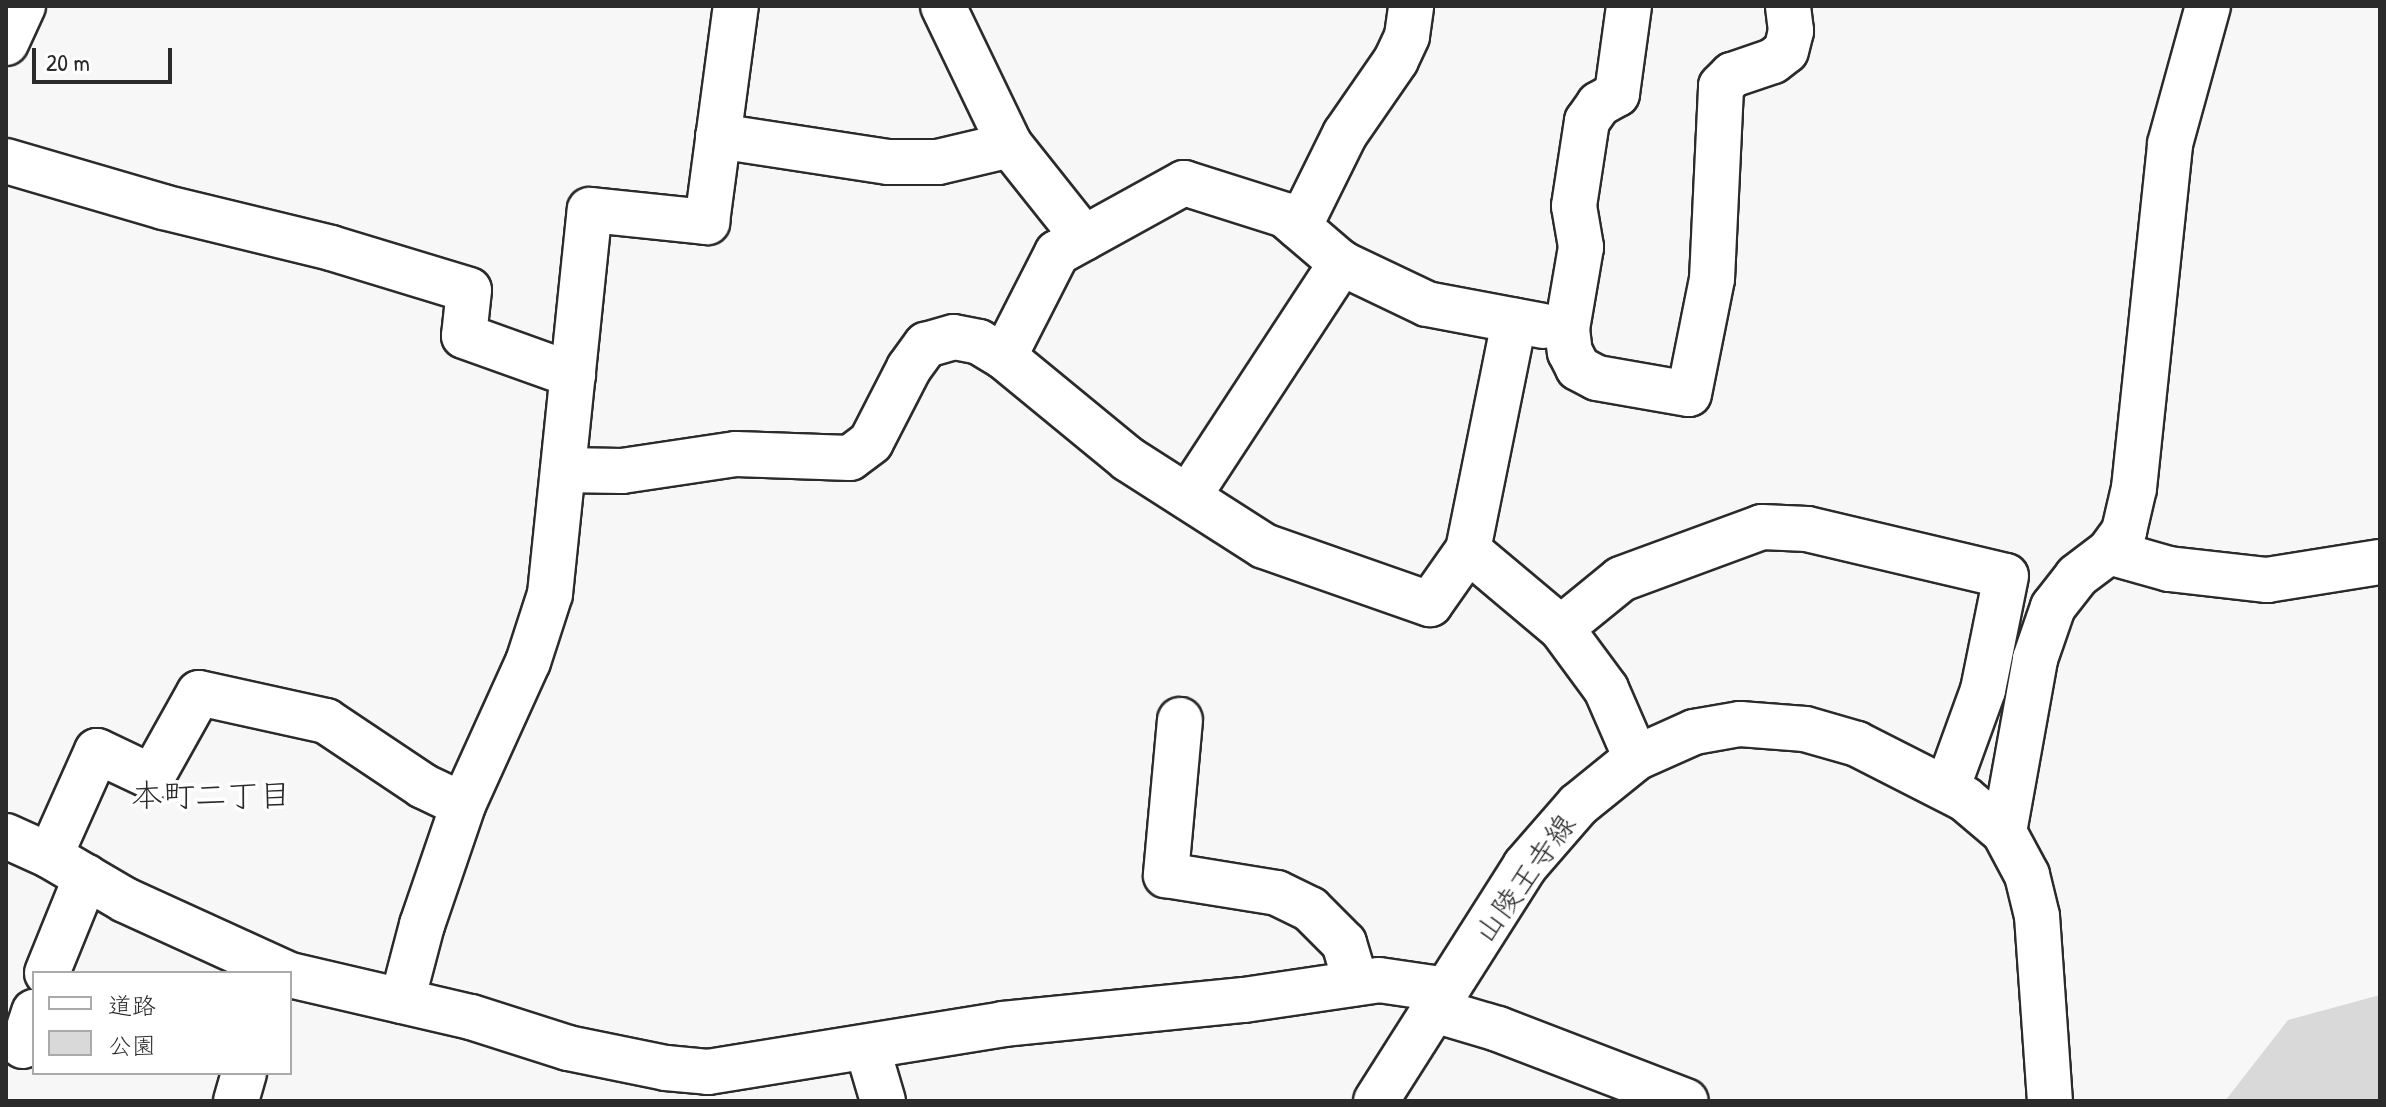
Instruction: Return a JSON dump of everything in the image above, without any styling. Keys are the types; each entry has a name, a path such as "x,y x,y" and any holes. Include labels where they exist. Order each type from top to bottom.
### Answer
{"street":[{"path":"6,43 23,6"},
{"path":"402,1001 422,925 463,805 528,662 550,594 590,210 707,222 736,6"},
{"path":"943,6 1010,145 1084,238"},
{"path":"1299,227 1345,134 1396,60 1407,36 1411,6"},
{"path":"1629,6 1617,94 1599,104 1587,121 1574,206 1581,247 1567,329 1570,352 1578,368 1597,378 1689,394 1712,279 1721,86 1732,75 1773,61 1786,51 1791,31 1788,6"},
{"path":"2004,832 2035,659 2053,607 2077,576 2109,552 2124,531 2134,488 2170,144 2208,6"},
{"path":"718,136 888,162 938,162 1010,145"},
{"path":"6,161 163,207 331,248 469,290 464,336 573,375"},
{"path":"1004,357 1057,253 1184,183 1285,215 1341,263 1427,304 1567,329"},
{"path":"1188,497 1341,263"},
{"path":"563,470 622,471 736,454 850,458 871,442 909,368 926,345 954,337 979,342 1004,357 1128,459 1264,546 1430,604 1468,550 1514,321"},
{"path":"1561,628 1621,579 1762,527 1807,529 2006,576 1983,690 1947,789"},
{"path":"1468,550 1561,628 1606,689 1636,758"},
{"path":"2109,552 2169,569 2267,580 2380,562"},
{"path":"47,971 68,867 97,751 152,777 199,693 326,721 423,786 463,805"},
{"path":"1180,720 1166,875 1277,893 1310,909 1344,943 1356,983"},
{"name":"山陵王寺線","path":"1376,1101 1525,866 1578,805 1636,758 1694,732 1740,724 1805,729 1857,744 1947,789 2004,832 2027,875 2037,916 2050,1101"},
{"path":"6,836 125,900 277,971"},
{"path":"292,975 471,1017 568,1048 666,1068 708,1072 1003,1024 1244,1000 1379,980 1440,1000 1498,1029 1686,1101"},
{"path":"867,1047 883,1101"},
{"path":"236,1101 243,1075"}],"green space":[{"path":"2380,995 2380,1101 2225,1101 2288,1020"}],"district":[{"name":"本町二丁目","path":"211,795"}]}
